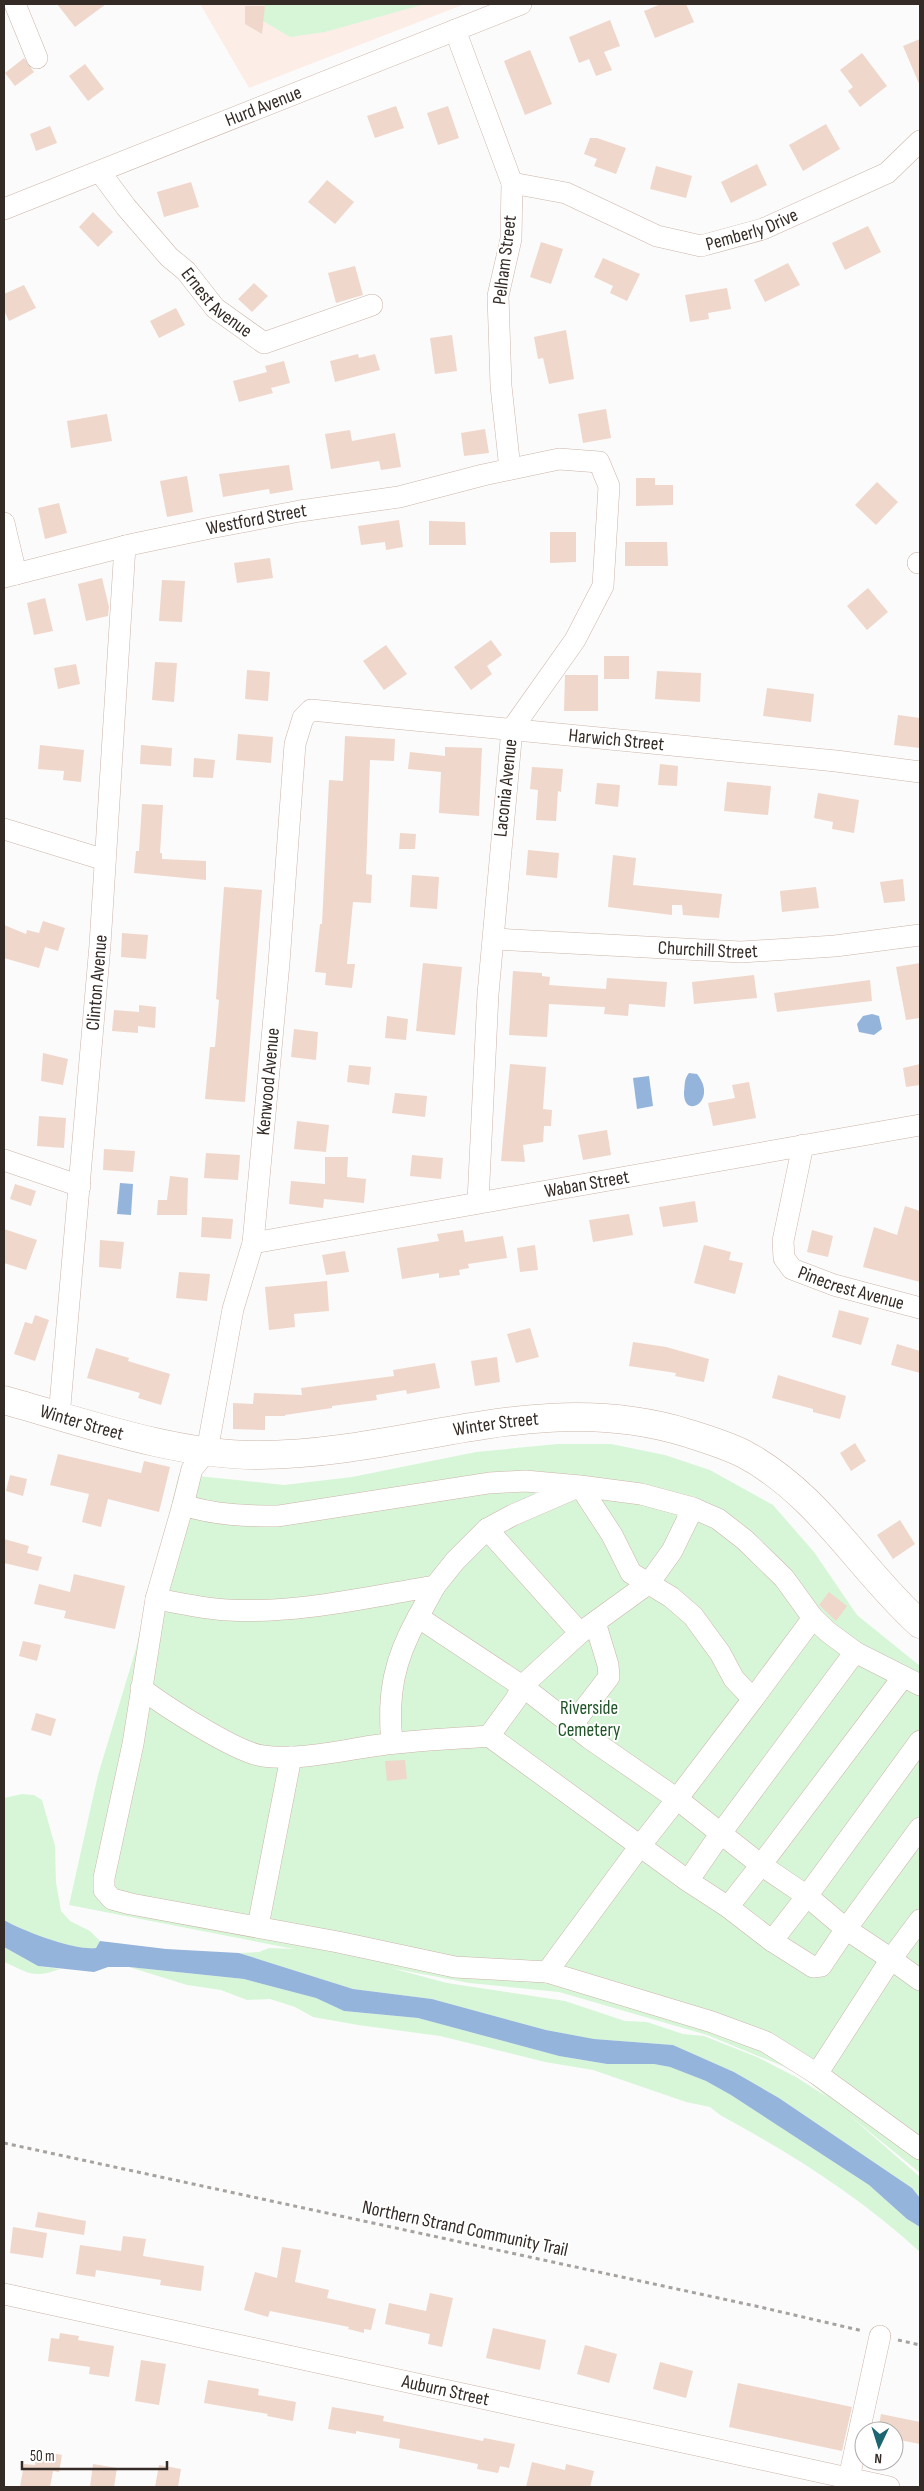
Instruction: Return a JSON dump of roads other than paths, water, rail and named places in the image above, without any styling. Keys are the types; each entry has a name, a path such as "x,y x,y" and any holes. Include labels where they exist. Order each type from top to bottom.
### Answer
{"main road":[{"name":"Winter Street","path":"5,1406 207,1451 255,1455 291,1454 354,1446 470,1426 550,1417 610,1418 672,1429 744,1454 794,1489 832,1525 887,1591 920,1624"}],"street":[{"path":"15,4 37,58"},
{"name":"Hurd Avenue","path":"4,209 522,4"},
{"name":"Pelham Street","path":"455,30 512,183 511,239 498,296 501,386 510,470"},
{"name":"Pemberly Drive","path":"512,183 566,193 657,236 701,246 763,229 887,173 920,141"},
{"name":"Ernest Avenue","path":"100,172 126,207 169,257 186,271 215,308 264,343 372,306"},
{"name":"Laconia Avenue","path":"478,1202 488,1003 512,729 575,640 603,586 609,486 599,462 559,459 510,470"},
{"name":"Westford Street","path":"10,576 125,546 300,511 399,497 510,470"},
{"path":"4,524 10,576"},
{"name":"Clinton Avenue","path":"59,1417 80,1186 105,860 125,546"},
{"name":"Harwich Street","path":"311,710 836,761 920,772"},
{"name":"Kenwood Avenue","path":"207,1451 233,1309 253,1243 279,963 295,744 303,718 311,710"},
{"path":"4,830 105,860"},
{"name":"Churchill Street","path":"494,939 733,952 835,946 920,935"},
{"name":"Waban Street","path":"253,1243 920,1125"},
{"name":"Pinecrest Avenue","path":"803,1145 783,1241 784,1258 792,1269 834,1285 920,1308"},
{"path":"4,1160 80,1186"},
{"path":"207,1451 192,1469 156,1600 133,1744 104,1878 104,1890 112,1899 258,1926 455,1967 548,1972 712,2022 766,2042 817,2074 920,2149"},
{"path":"183,1505 208,1512 244,1516 278,1516 481,1483 525,1481 641,1494 693,1508 718,1519 745,1540 784,1578 813,1618 828,1632 855,1652 912,1681 728,1907"},
{"path":"392,1744 390,1719 396,1664 404,1642 435,1586 454,1561 487,1529 512,1515 580,1486"},
{"path":"580,1486 612,1535 631,1573 638,1579 649,1583 693,1616 720,1653 734,1679 753,1699"},
{"path":"489,1736 516,1700 522,1686 587,1627 649,1583 672,1551 693,1508"},
{"path":"487,1529 587,1627 608,1665 609,1677 572,1725"},
{"path":"156,1600 226,1610 258,1611 323,1605 435,1586"},
{"path":"418,1617 522,1686 572,1725 677,1799 761,1865 807,1896 846,1929 920,1980"},
{"path":"548,1972 640,1846 813,1618"},
{"path":"688,1881 721,1833 855,1652"},
{"path":"141,1688 163,1705 238,1748 262,1756 291,1757 392,1744 489,1736 688,1881 728,1907 772,1941 813,1967 821,1966 920,1828"},
{"path":"772,1941 920,1741"},
{"path":"258,1926 291,1757"},
{"path":"817,2074 891,1959 920,1920"},
{"name":"Auburn Street","path":"4,2294 889,2487"},
{"path":"849,2478 880,2336"}],"water":[{"path":"872,1014 879,1016 882,1029 874,1035 859,1032 857,1024 863,1016"},
{"path":"689,1073 697,1074 703,1084 704,1092 702,1099 693,1106 685,1101 685,1080"},
{"path":"649,1076 653,1106 637,1109 633,1078"},
{"path":"120,1183 133,1184 131,1215 117,1214"},
{"path":"4,1920 36,1934 75,1946 96,1948 100,1941 166,1949 239,1953 353,1989 432,1999 546,2030 594,2039 673,2045 734,2072 779,2098 912,2188 920,2198 920,2227 907,2219 869,2185 731,2095 706,2081 670,2067 654,2064 607,2064 559,2056 418,2018 344,2011 316,1998 244,1979 129,1967 108,1967 94,1972 38,1966 4,1947"}],"park label":[{"name":"Riverside Cemetery","path":"589,1719"}]}
